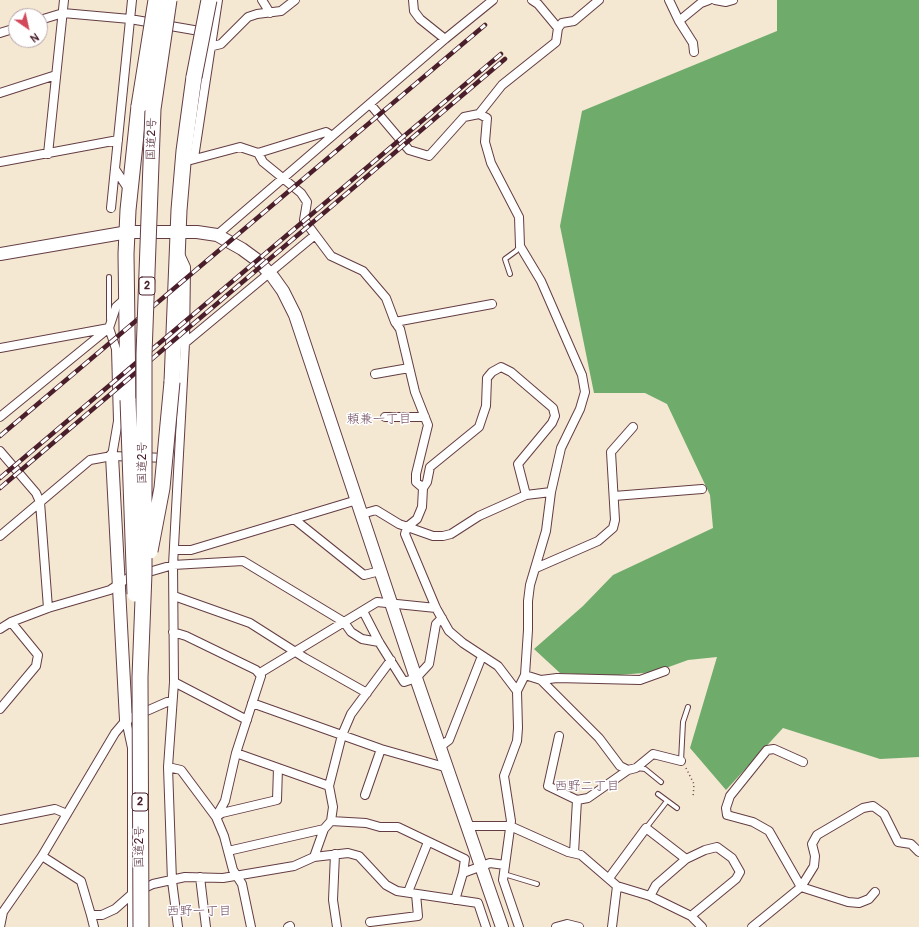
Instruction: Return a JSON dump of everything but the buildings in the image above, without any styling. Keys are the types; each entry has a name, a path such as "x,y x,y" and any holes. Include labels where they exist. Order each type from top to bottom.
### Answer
{"highway":[{"path":"140,677 133,573 128,400 126,254 138,106 156,0"},
{"name":"国道2号","path":"141,927 140,677 144,573 144,354 153,109 169,0"},
{"path":"144,573 151,548 162,488 172,382 177,247 189,161 194,77 209,0"}],"street":[{"path":"48,154 64,0"},
{"path":"111,208 132,0"},
{"path":"218,0 189,161 240,147 258,153 326,132 332,136"},
{"path":"262,0 270,13"},
{"path":"210,47 222,44 248,18 257,14 281,11 295,0"},
{"path":"413,0 414,11 420,19 445,39"},
{"path":"217,236 445,39 494,0"},
{"path":"532,0 538,4 558,28"},
{"path":"479,114 502,85 556,42 558,28 562,23 574,21 600,0"},
{"path":"669,0 679,21 693,43 694,52"},
{"path":"679,21 701,3 709,0"},
{"path":"715,0 726,2 734,0"},
{"path":"48,18 63,13 130,19 212,33"},
{"path":"0,93 56,75"},
{"path":"370,104 409,150 429,156 464,117 479,114 487,118 485,142 491,163 519,217 520,246 541,281 582,376 585,392 580,409 561,448 551,492 546,531 530,585 525,675 517,691 517,741 504,776 511,821 503,880 519,927"},
{"path":"0,162 118,140"},
{"path":"258,153 263,162 301,193 307,202 304,220 331,256 364,271 386,298 395,322 400,329 414,392 428,425 416,474 416,482 423,488"},
{"path":"115,169 130,191"},
{"path":"0,254 128,232 198,232 217,236 257,260 269,272 283,291 295,315 416,678 441,746 502,927"},
{"path":"184,343 315,234"},
{"path":"177,247 186,267 179,458 173,565 174,682 168,767 172,881 178,927"},
{"path":"0,417 109,328 116,307 127,297"},
{"path":"395,322 492,304"},
{"path":"0,348 109,328"},
{"path":"109,328 116,350 118,421 112,456 126,720 132,748 132,927"},
{"path":"90,331 93,341"},
{"path":"517,691 498,666 463,643 449,631 436,608 405,534 407,527 417,519 422,507 423,488 427,482 430,467 479,427 486,406 487,378 492,372 501,367 511,372 553,408 555,416 552,424 518,464 526,494"},
{"path":"375,374 409,368"},
{"path":"385,417 425,418"},
{"path":"536,568 598,541 610,533 615,520 611,452 633,426"},
{"path":"0,451 36,494 40,502 48,608"},
{"path":"0,536 90,460 112,456 179,458"},
{"path":"614,496 702,489"},
{"path":"362,514 376,510 407,527 433,536 451,534 479,516 526,494 551,492"},
{"path":"174,550 191,550 357,500"},
{"path":"294,519 364,575 380,571"},
{"path":"0,629 11,622 48,608 110,590 128,578 173,565 243,561 344,622 351,632 362,639 379,642"},
{"path":"174,596 250,623 367,693"},
{"path":"260,672 377,602 391,602 436,608"},
{"path":"363,611 379,642 404,682 416,678 429,664 436,624 442,618"},
{"path":"0,709 36,666 38,655 11,622"},
{"path":"173,632 186,636 260,672"},
{"path":"441,746 449,740 482,656"},
{"path":"314,857 324,829 331,821 333,807 329,786 342,735 351,714 391,660"},
{"path":"525,675 541,680 557,678 640,680 665,671"},
{"path":"219,813 224,801 236,753 261,676 260,672"},
{"path":"541,680 600,738 620,766 632,769"},
{"path":"174,682 247,720"},
{"path":"0,927 0,919 3,912 42,856 115,733 126,720 168,702 172,702"},
{"path":"252,703 381,749 448,768"},
{"path":"559,736 548,786 577,800 588,798 654,754 681,761"},
{"path":"365,795 381,749"},
{"path":"803,762 774,749 767,750 730,796 726,808 727,816 754,822 769,831 800,887 859,903 869,899 875,892"},
{"path":"236,753 329,786"},
{"path":"168,767 181,770 219,813 233,870 237,874 242,884 251,927"},
{"path":"219,813 277,800 278,768"},
{"path":"574,853 577,800"},
{"path":"752,927 800,887 814,866 816,856 812,844 817,835 863,808 873,806 884,814 898,842 912,844 919,852"},
{"path":"0,820 55,809 67,814"},
{"path":"331,821 366,822 380,827 398,827 465,859 463,873 455,900"},
{"path":"467,826 510,826 568,852 581,854 617,886 650,896 692,916 702,927"},
{"path":"609,878 646,828 686,859"},
{"path":"228,851 324,829"},
{"path":"370,922 418,916 412,893 428,842"},
{"path":"650,896 656,885 686,859 705,850 717,847 732,858 740,872 736,879 692,916"},
{"path":"91,915 102,915 115,909 132,894 153,884 185,877 223,878 237,874 294,866 314,857 348,853 359,856 386,885 397,891 478,903 486,927"},
{"path":"336,854 333,900 337,927"},
{"path":"42,856 81,881 94,927"},
{"path":"463,873 490,863 505,865"},
{"path":"200,877 206,927"},
{"path":"612,927 617,886"},
{"path":"556,927 567,924 576,927"}],"lane":[{"path":"510,274 505,259 520,246"},
{"path":"109,277 109,328"},
{"path":"681,761 683,722 688,707"},
{"path":"632,769 645,769 661,782"},
{"path":"658,794 678,808"},
{"path":"646,828 667,801"},
{"path":"504,874 537,884"}],"path":[{"path":"681,761 690,774 694,784 693,798"}],"green space":[{"path":"777,0 919,0 919,757 880,759 783,728 726,790 690,748 717,657 688,660 655,672 607,676 560,673 534,649 583,606 613,575 713,528 710,495 667,404 645,393 594,393 560,226 582,111 777,31"}],"railway":[{"path":"0,436 485,25"},
{"path":"0,478 501,54"},
{"path":"0,488 505,59"}],"district":[{"name":"頼兼一丁目","path":"379,420"},
{"name":"西野二丁目","path":"587,787"},
{"name":"西野一丁目","path":"199,912"}]}
